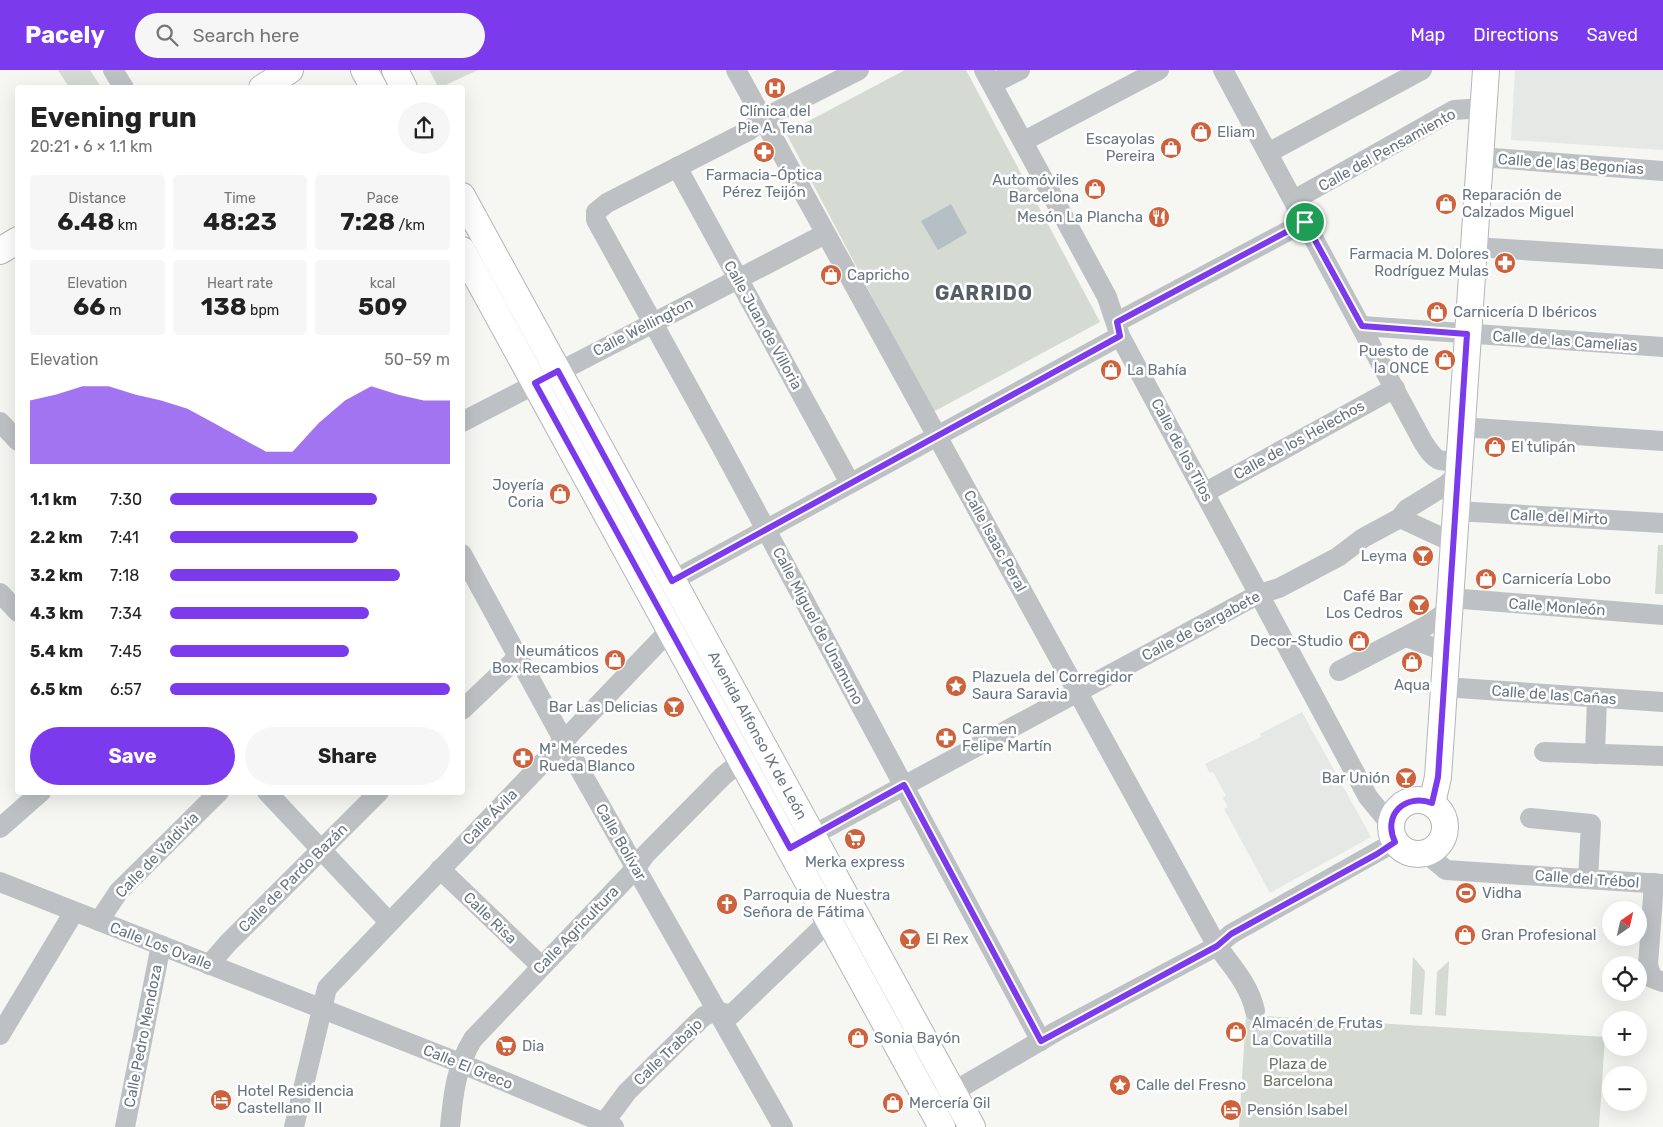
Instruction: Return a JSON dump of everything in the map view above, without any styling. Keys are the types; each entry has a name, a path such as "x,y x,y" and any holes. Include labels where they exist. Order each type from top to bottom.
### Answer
{"main road":[{"path":"267,85 290,70"},
{"path":"364,70 372,85"},
{"path":"395,70 402,85"},
{"path":"1432,803 1438,777 1484,91 1474,70"},
{"name":"Avenida Alfonso IX de León","path":"465,201 558,371 661,587 669,631 936,1116"},
{"path":"0,251 15,242"},
{"name":"Avenida Alfonso IX de León","path":"465,255 535,383 812,836 972,1127"},
{"path":"1423,800 1432,803 1444,817 1445,827 1440,843 1429,852 1410,853 1393,833 1398,808 1405,802 1423,800"}],"street":[{"path":"113,70 122,85"},
{"name":"Calle Isaac Peral","path":"736,70 1217,946 1236,970 1253,1000 1255,1011"},
{"path":"678,167 750,130 762,119 859,70"},
{"path":"988,77 1020,70"},
{"path":"1024,141 1158,70"},
{"path":"1223,70 1433,457 1441,462 1459,465"},
{"path":"1268,153 1422,70"},
{"name":"Calle de los Tilos","path":"988,77 1107,297 1119,329 1258,594 1368,797 1393,833"},
{"name":"Calle del Pensamiento","path":"1294,200 1454,110 1484,91"},
{"name":"Calle de las Begonias","path":"1480,157 1663,171"},
{"name":"Calle Miguel de Unamuno","path":"678,167 607,203 596,212 596,220 766,529 1041,1041"},
{"name":"Calle Juan de Villoria","path":"678,167 737,279 850,483"},
{"path":"661,587 936,436 1305,222"},
{"name":"Calle Wellington","path":"465,420 825,234"},
{"path":"1475,247 1663,259"},
{"name":"Calle de las Camelias","path":"1362,326 1663,347"},
{"name":"Calle de los Helechos","path":"1204,493 1395,388"},
{"path":"0,422 15,439"},
{"path":"1461,427 1663,441"},
{"name":"Calle de Gargabete","path":"790,848 1258,594 1286,585 1338,557 1363,538 1400,518 1407,508 1446,485 1459,465"},
{"name":"Calle del Mirto","path":"1456,510 1663,523"},
{"path":"1400,518 1454,543"},
{"name":"Calle Bolívar","path":"465,558 518,657 783,1127"},
{"path":"0,593 15,609"},
{"path":"1339,671 1426,626 1450,604"},
{"name":"Calle Monleón","path":"1450,604 1663,615"},
{"name":"Calle Ávila","path":"294,1127 327,988 564,739 654,649 669,631"},
{"path":"1406,637 1446,652"},
{"path":"465,707 518,657"},
{"name":"Calle de las Cañas","path":"1444,687 1663,702"},
{"path":"1595,754 1598,699"},
{"path":"1544,752 1663,756"},
{"name":"Calle Agricultura","path":"450,1127 453,1092 460,1063 473,1039 636,868 651,848 723,776 742,761"},
{"path":"0,828 38,795"},
{"name":"Calle de Valdivia","path":"99,922 119,891 216,795"},
{"path":"270,795 390,922"},
{"name":"Calle de Pardo Bazán","path":"209,965 228,943 376,795"},
{"path":"1530,818 1591,824 1588,879"},
{"path":"936,1116 952,1091 1217,946 1231,934 1393,833"},
{"path":"1429,852 1437,878"},
{"name":"Calle del Trébol","path":"1429,852 1434,860 1446,870 1658,883"},
{"name":"Calle Risa","path":"440,869 541,966"},
{"name":"Calle Los Ovalle","path":"0,882 322,1010"},
{"path":"1658,883 1648,965 1652,978 1663,982"},
{"path":"0,1035 74,912"},
{"name":"Calle Trabajo","path":"609,1125 627,1092 704,1016 716,1011 731,1015 829,920"},
{"name":"Calle Pedro Mendoza","path":"125,1127 161,945"},
{"name":"Calle El Greco","path":"322,1010 460,1063 609,1125"}],"shaded area":[{"path":"1515,70 1663,70 1663,150 1511,140"},
{"path":"951,204 967,233 938,250 921,221"},
{"path":"1302,712 1371,837 1270,893 1224,809 1228,807 1223,798 1226,796 1213,772 1210,773 1205,764 1261,737 1260,734"}],"green space":[{"path":"58,70 90,70 100,85 68,85"},
{"path":"429,70 478,70 446,85 437,85"},
{"path":"905,70 966,70 1100,322 933,412 786,133"},
{"path":"1658,545 1663,545 1663,594 1655,594"},
{"path":"1413,957 1425,971 1422,1015 1410,1014"},
{"path":"1449,961 1446,1016 1435,1015 1437,972"},
{"name":"Plaza de Barcelona","path":"1246,1015 1602,1037 1602,1056 1604,1056 1599,1127 1239,1127"}],"place":[{"name":"Clínica del Pie A. Tena","path":"775,88"},
{"name":"Eliam","path":"1201,132"},
{"name":"Escayolas Pereira","path":"1171,148"},
{"name":"Farmacia-Óptica Pérez Teijón","path":"764,152"},
{"name":"Automóviles Barcelona","path":"1095,189"},
{"name":"Reparación de Calzados Miguel","path":"1446,204"},
{"name":"Mesón La Plancha","path":"1159,217"},
{"name":"Farmacia M. Dolores Rodríguez Mulas","path":"1505,263"},
{"name":"Capricho","path":"831,275"},
{"name":"Carnicería D Ibéricos","path":"1437,312"},
{"name":"Puesto de la ONCE","path":"1445,360"},
{"name":"La Bahía","path":"1111,370"},
{"name":"El tulipán","path":"1495,447"},
{"name":"Joyería Coria","path":"560,494"},
{"name":"Leyma","path":"1423,556"},
{"name":"Carnicería Lobo","path":"1486,579"},
{"name":"Café Bar Los Cedros","path":"1419,605"},
{"name":"Decor-Studio","path":"1359,641"},
{"name":"Neumáticos Box Recambios","path":"615,660"},
{"name":"Aqua","path":"1412,662"},
{"name":"Plazuela del Corregidor Saura Saravia","path":"956,686"},
{"name":"Bar Las Delicias","path":"674,707"},
{"name":"Carmen Felipe Martín","path":"946,738"},
{"name":"Mª Mercedes Rueda Blanco","path":"523,758"},
{"name":"Bar Unión","path":"1406,778"},
{"name":"Merka express","path":"855,839"},
{"name":"Vidha","path":"1466,893"},
{"name":"Parroquia de Nuestra Señora de Fátima","path":"727,904"},
{"name":"Gran Profesional","path":"1465,935"},
{"name":"El Rex","path":"910,939"},
{"name":"Almacén de Frutas La Covatilla","path":"1236,1032"},
{"name":"Sonia Bayón","path":"858,1038"},
{"name":"Dia","path":"506,1046"},
{"name":"Calle del Fresno","path":"1120,1085"},
{"name":"Hotel Residencia Castellano II","path":"221,1100"},
{"name":"Mercería Gil","path":"893,1103"},
{"name":"Pensión Isabel","path":"1231,1110"}],"district":[{"name":"GARRIDO","path":"984,293"}],"route":[{"path":"1305,222 1362,326 1467,334 1438,777 1432,803 1414,800 1405,802 1398,808 1393,816 1391,825 1391,834 1395,842 1377,854 1231,934 1217,946 1143,988 1041,1041 904,785 790,848 669,631 535,383 558,371 672,581 1120,336 1117,322 1305,222"}]}
